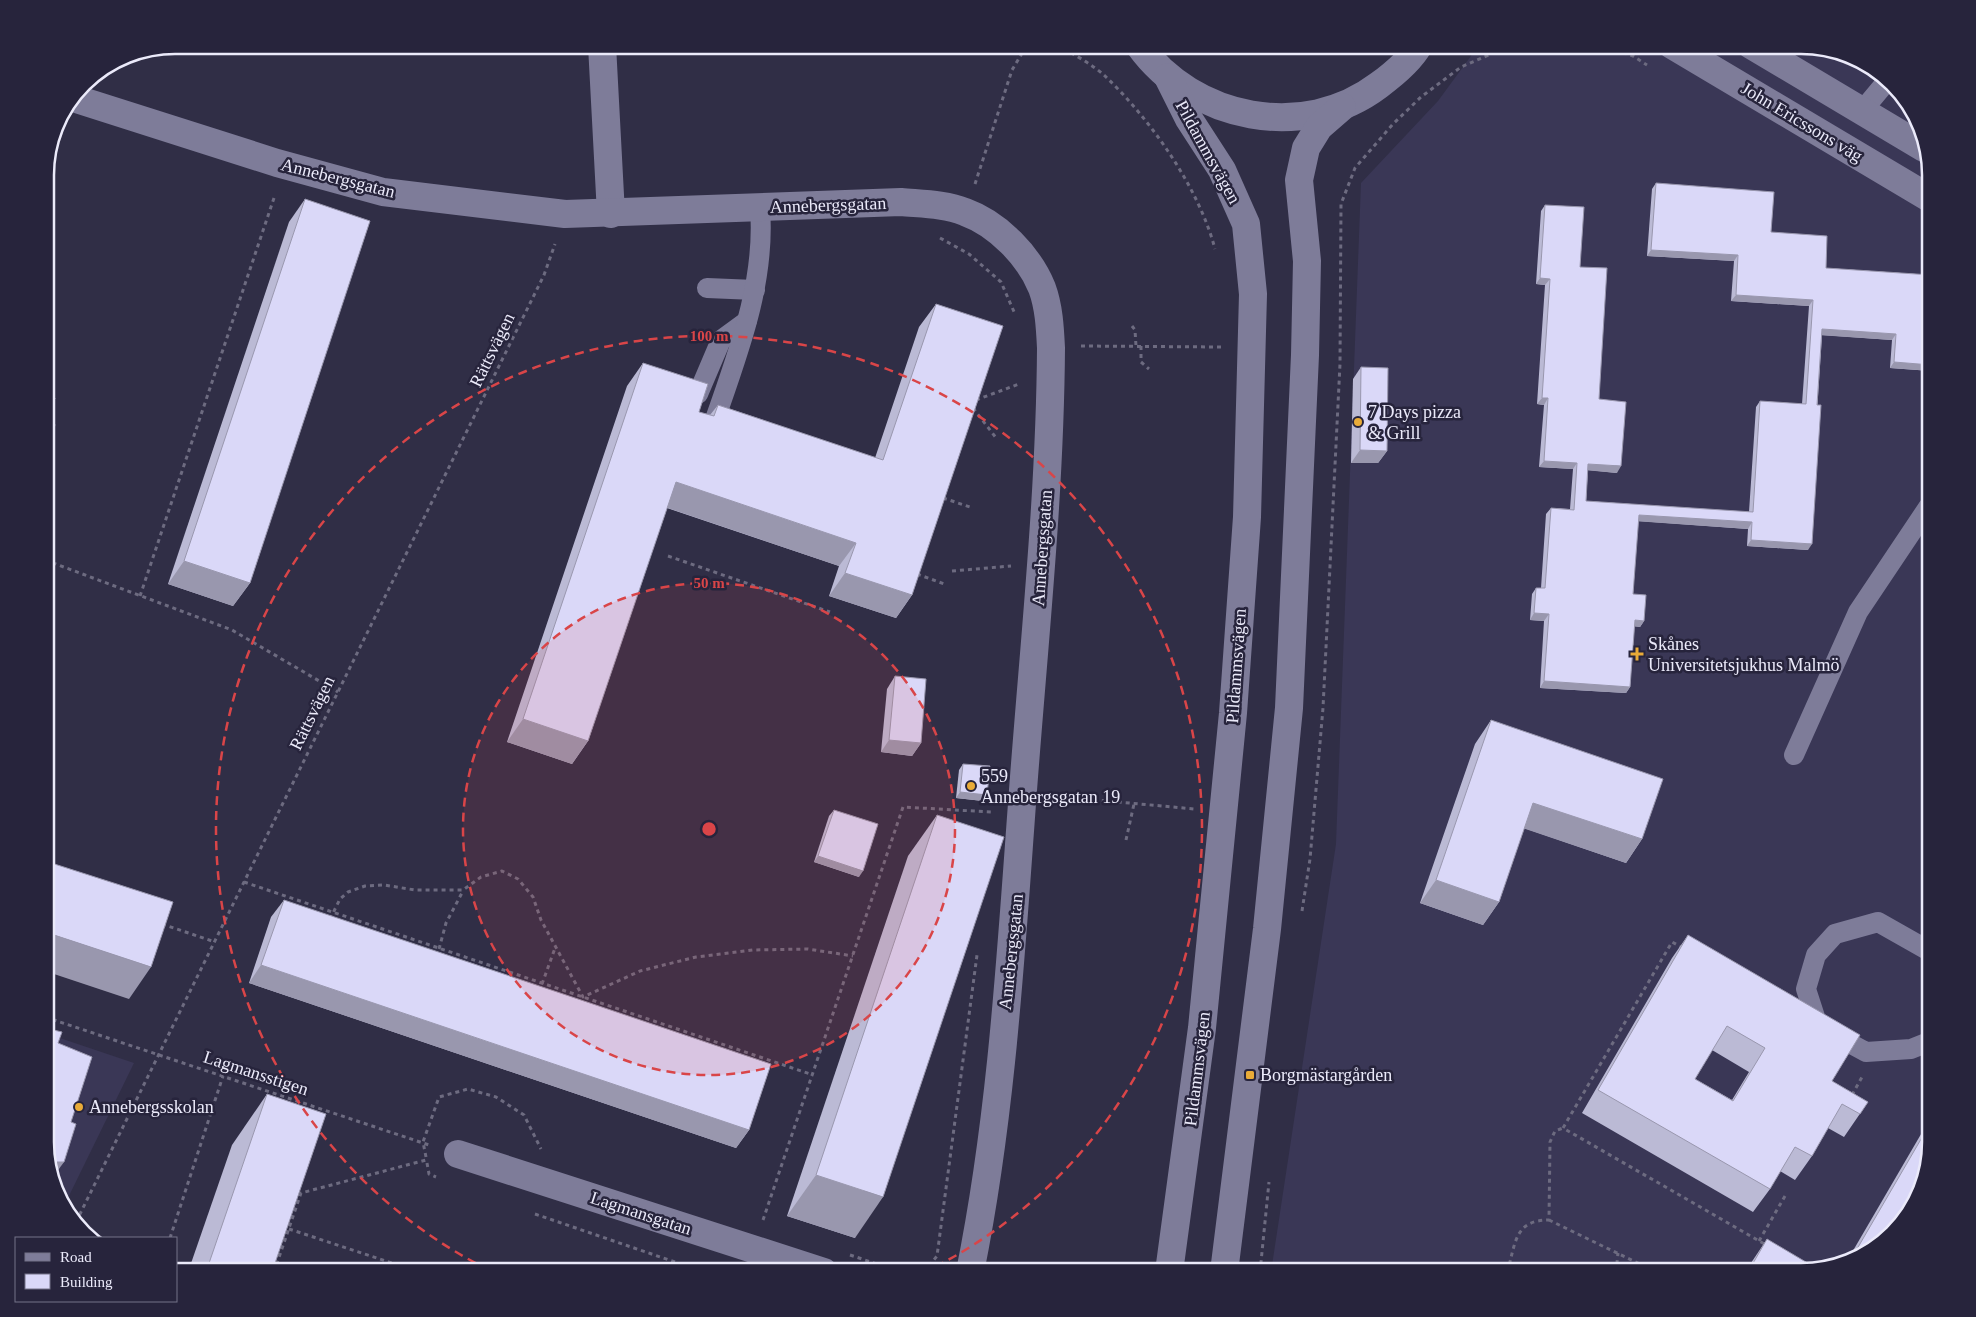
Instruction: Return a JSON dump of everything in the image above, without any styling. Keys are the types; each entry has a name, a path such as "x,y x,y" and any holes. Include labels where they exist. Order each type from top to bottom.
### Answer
{"main road":[{"path":"602,54 611,214"},
{"name":"Pildammsvägen","path":"1147,54 1168,77 1202,100 1242,114 1277,118 1303,117 1342,107 1370,92 1388,79 1414,54"},
{"name":"John Ericssons väg","path":"1687,54 1922,194"},
{"path":"1766,54 1918,145"},
{"name":"Pildammsvägen","path":"1168,77 1190,119 1222,170 1246,224 1251,249 1254,294 1247,517 1233,713 1202,1028 1170,1263"},
{"name":"Annebergsgatan","path":"80,100 277,163 382,192 565,214 611,214 901,202 937,205 966,212 1010,241 1028,264 1042,288 1049,317 1051,348 1042,558 1023,793 1020,858 994,1108 971,1263"},
{"name":"Pildammsvägen","path":"1225,1263 1273,874 1289,708 1305,355 1307,261 1299,180 1306,148 1319,128 1342,107"},
{"name":"Lagmansgatan","path":"458,1154 796,1263"}],"lane":[{"path":"1862,111 1883,86"},
{"path":"711,431 747,321 755,290 762,231 760,208"},
{"path":"707,288 755,290"},
{"path":"698,394 721,340 747,321"},
{"path":"1794,754 1858,612 1922,516"},
{"path":"1922,947 1878,922 1835,934 1816,955 1806,989 1818,1026 1866,1052 1911,1048 1922,1044"}],"path":[{"path":"966,212 1012,70 1022,54"},
{"path":"1071,54 1104,75 1168,152 1208,221 1216,254"},
{"path":"1341,204 1355,168 1393,124 1421,97 1461,67 1491,54"},
{"path":"266,192 284,198"},
{"path":"140,596 275,195"},
{"path":"939,238 969,254 1001,282 1016,316"},
{"name":"Rättsvägen","path":"79,1216 544,275 555,242 546,241"},
{"path":"1132,326 1135,330 1136,346"},
{"path":"1220,357 1221,339"},
{"path":"1051,348 1084,345 1221,348"},
{"path":"1141,346 1141,362 1149,369"},
{"path":"997,438 969,403 1026,381"},
{"path":"938,496 973,508"},
{"path":"668,556 830,612"},
{"path":"54,563 232,630 338,692"},
{"path":"952,571 1014,566 1013,576"},
{"path":"912,572 947,585"},
{"path":"761,1226 903,807 994,813 997,790 1195,809"},
{"path":"1194,819 1196,800"},
{"path":"1126,840 1134,803"},
{"path":"437,956 446,924 463,890 481,877 502,871 518,878 533,897 541,920 583,997"},
{"path":"244,882 813,1075"},
{"path":"326,927 340,899 348,892 365,886 384,885 414,890 463,890"},
{"path":"158,923 215,942"},
{"path":"1549,1220 1550,1142 1555,1131 1563,1128 1672,942 1689,952"},
{"path":"540,991 555,947"},
{"path":"583,997 640,971 696,957 753,950 808,949 853,956"},
{"path":"932,1263 938,1256 978,951"},
{"path":"640,1025 643,1017"},
{"name":"Lagmansstigen","path":"54,1020 458,1154"},
{"path":"739,1058 742,1051"},
{"path":"1848,1101 1863,1076 1866,1052"},
{"path":"170,1237 223,1076"},
{"path":"1563,1128 1776,1251"},
{"path":"277,1263 301,1193 426,1160"},
{"path":"1759,1241 1785,1196"},
{"path":"1509,1263 1514,1244 1522,1227 1536,1220 1549,1220 1638,1263"},
{"path":"289,1228 392,1263"},
{"path":"1617,1263 1618,1253"}],"shaded area":[{"name":"Skånes Universitetsjukhus Malmö","path":"1472,54 1809,54 1840,60 1868,74 1892,95 1906,114 1913,128 1918,143 1922,175 1922,1142 1921,1159 1869,1242 1848,1254 1833,1259 1801,1263 1272,1263 1336,844 1361,183 1438,101"},
{"name":"Annebergsskolan","path":"54,1036 134,1063 68,1198 58,1174 54,1150"}],"building":[{"path":"1656,183 1774,192 1771,232 1827,236 1826,268 1922,274 1922,364 1894,362 1896,334 1822,329 1817,405 1821,405 1812,544 1751,540 1752,522 1639,515 1633,594 1646,595 1644,621 1635,620 1630,687 1544,681 1549,614 1534,613 1536,588 1545,588 1551,508 1574,510 1577,463 1544,461 1548,398 1542,398 1550,279 1540,278 1545,205 1584,207 1580,267 1607,268 1599,399 1626,402 1621,466 1588,464 1586,501 1753,512 1760,401 1806,404 1813,300 1736,295 1738,255 1651,250"},
{"path":"305,199 370,221 250,583 184,561"},
{"path":"936,304 1003,326 912,595 845,573 856,543 676,482 588,741 523,719 643,363 708,384 699,412 714,416 718,405 883,460"},
{"path":"1361,367 1388,368 1387,451 1360,450"},
{"path":"895,676 926,679 921,743 889,740"},
{"path":"1491,720 1663,779 1642,839 1533,803 1499,902 1436,880"},
{"name":"559 Annebergsgatan 19","path":"963,764 990,766 987,795 960,792"},
{"path":"834,810 878,824 863,871 818,856"},
{"path":"937,815 1004,837 883,1197 816,1175"},
{"path":"54,864 173,902 151,967 54,935"},
{"path":"284,900 771,1064 749,1130 261,965"},
{"path":"1688,935 1860,1035 1832,1081 1868,1102 1860,1114 1842,1104 1812,1156 1795,1147 1770,1189 1598,1090","holes":["1727,1026 1765,1048 1733,1101 1695,1079"]},
{"path":"54,1030 62,1032 58,1043 92,1057 71,1122 76,1124 64,1162 57,1162 56,1166 54,1150"},
{"path":"267,1094 326,1114 275,1263 209,1263"},
{"path":"1922,1137 1918,1174 1906,1203 1881,1233 1856,1250"},
{"path":"1767,1239 1807,1263 1801,1263 1753,1263"}],"place":[{"name":"7 Days pizza & Grill","path":"1358,422"},
{"name":"Skånes Universitetsjukhus Malmö","path":"1637,654"},
{"name":"559 Annebergsgatan 19","path":"971,786"},
{"name":"Borgmästargården","path":"1250,1075"},
{"name":"Annebergsskolan","path":"79,1107"}]}
